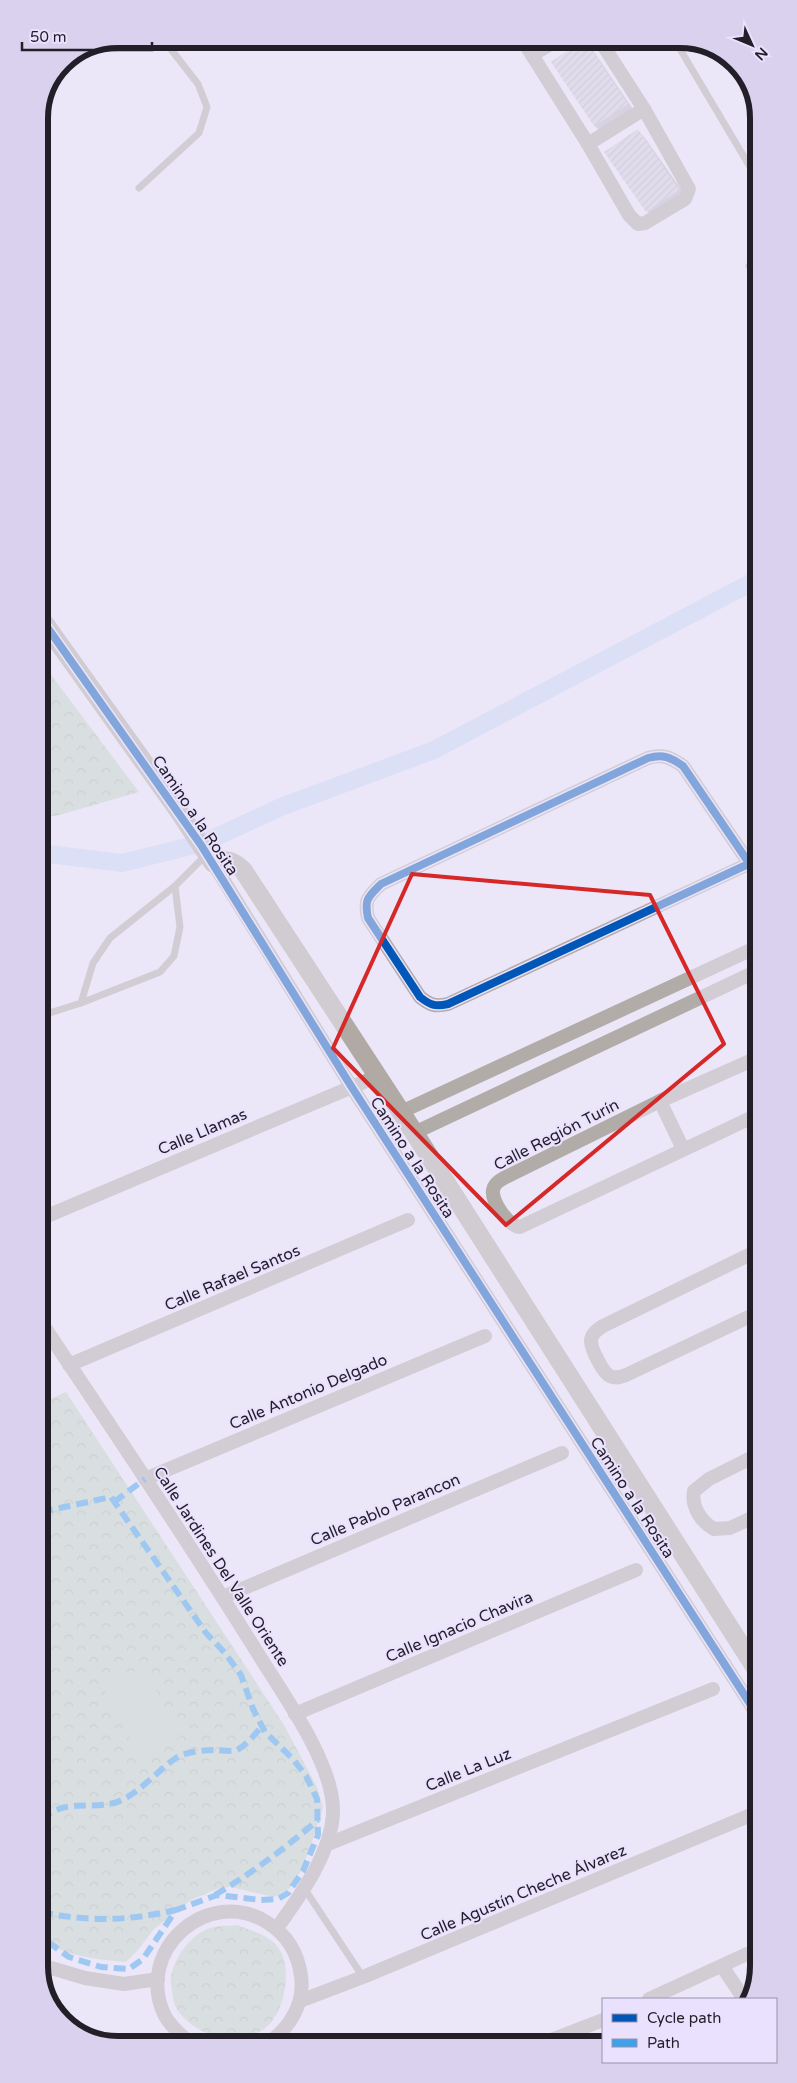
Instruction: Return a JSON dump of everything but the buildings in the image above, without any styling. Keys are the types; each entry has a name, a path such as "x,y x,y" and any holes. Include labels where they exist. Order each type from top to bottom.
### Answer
{"street":[{"path":"527,48 588,144 629,215 638,224 645,223 685,199 689,189 644,109 605,48"},
{"path":"532,55 544,48"},
{"path":"588,144 644,109"},
{"name":"Camino a la Rosita","path":"48,628 178,810 207,854 351,1086 750,1704"},
{"path":"750,857 683,766 670,756 659,755 648,758 381,884 370,895 365,905 368,918 420,997 427,1003 436,1006 448,1004 750,862"},
{"name":"Camino a la Rosita","path":"207,854 221,860 229,860 243,870 750,1650"},
{"path":"401,1112 750,950"},
{"path":"414,1133 750,974"},
{"path":"630,1006 639,1027"},
{"name":"Calle Región Turín","path":"750,1061 660,1101 504,1178 494,1186 492,1191 505,1220 514,1226 520,1227 750,1118"},
{"name":"Calle Llamas","path":"47,1215 378,1076"},
{"path":"660,1101 683,1149"},
{"name":"Calle Rafael Santos","path":"69,1365 408,1220"},
{"path":"750,1254 603,1326 592,1335 592,1348 602,1368 609,1376 617,1378 750,1316"},
{"name":"Calle Jardines Del Valle Oriente","path":"47,1332 223,1597 295,1714 326,1770 332,1790 333,1812 328,1844"},
{"name":"Calle Antonio Delgado","path":"145,1479 485,1336"},
{"name":"Calle Pablo Parancon","path":"223,1597 562,1453"},
{"path":"750,1460 709,1479 694,1491 693,1498 702,1521 714,1529 730,1528 750,1519"},
{"name":"Calle Ignacio Chavira","path":"295,1714 636,1570"},
{"name":"Calle La Luz","path":"328,1844 713,1689"},
{"name":"Calle Agustín Cheche Álvarez","path":"300,2001 363,1977 750,1815"},
{"path":"277,1928 304,1887 328,1844"},
{"path":"180,2035 166,2016 159,1998 158,1979 163,1956 175,1937 192,1922 213,1913 236,1911 258,1916 277,1928 292,1946 299,1963 302,1982 300,2001 292,2020 279,2035"},
{"path":"651,1998 747,1954"},
{"path":"722,1966 742,1996"},
{"path":"47,1967 85,1978 124,1984 158,1979"},
{"path":"562,2036 602,2020"}],"lane":[{"path":"139,188 199,134 207,107 198,84 169,47"},
{"path":"679,48 750,167"},
{"path":"81,1003 93,963 110,938 175,886 207,854"},
{"path":"48,1014 81,1003 160,972 174,956 180,928 175,886"},
{"path":"304,1887 363,1977"}],"highlighted area":[{"path":"412,874 650,895 724,1044 506,1225 333,1048"}],"green space":[{"path":"48,670 139,792 56,816 48,816"},
{"path":"66,1392 284,1725 317,1787 323,1807 300,1873 289,1889 274,1897 230,1887 217,1889 191,1900 154,1929 126,1962 72,1954 47,1943 47,1400"},
{"path":"144,1666 180,1737 140,1757 104,1687"},
{"path":"237,1925 264,1936 277,1946 285,1965 285,1990 277,2013 264,2029 250,2035 211,2035 191,2024 181,2015 174,2003 171,1975 182,1950 199,1933 220,1926"}],"waterway":[{"path":"48,854 122,863 203,843 281,807 434,750 750,583"}],"marked path":[{"path":"114,1502 145,1479"},
{"path":"47,1511 111,1497 206,1633 225,1653 241,1675 253,1709 265,1732 293,1759 306,1776 317,1799 318,1835 303,1871 288,1893 278,1899 261,1900 217,1895 176,1910 143,1959 129,1969 101,1967 69,1957 47,1941"},
{"path":"47,1815 68,1807 104,1805 122,1800 139,1789 176,1758 205,1750 237,1750 247,1743 262,1726"},
{"path":"215,1895 268,1860 318,1820"},
{"path":"47,1913 92,1919 108,1919 158,1914 176,1910"}],"cycle path":[{"path":"48,628 201,845 351,1086 750,1704"},
{"path":"749,863 683,766 674,760 658,756 648,758 381,884 368,899 367,912 368,918 420,997 433,1005 443,1005 750,863"}]}
